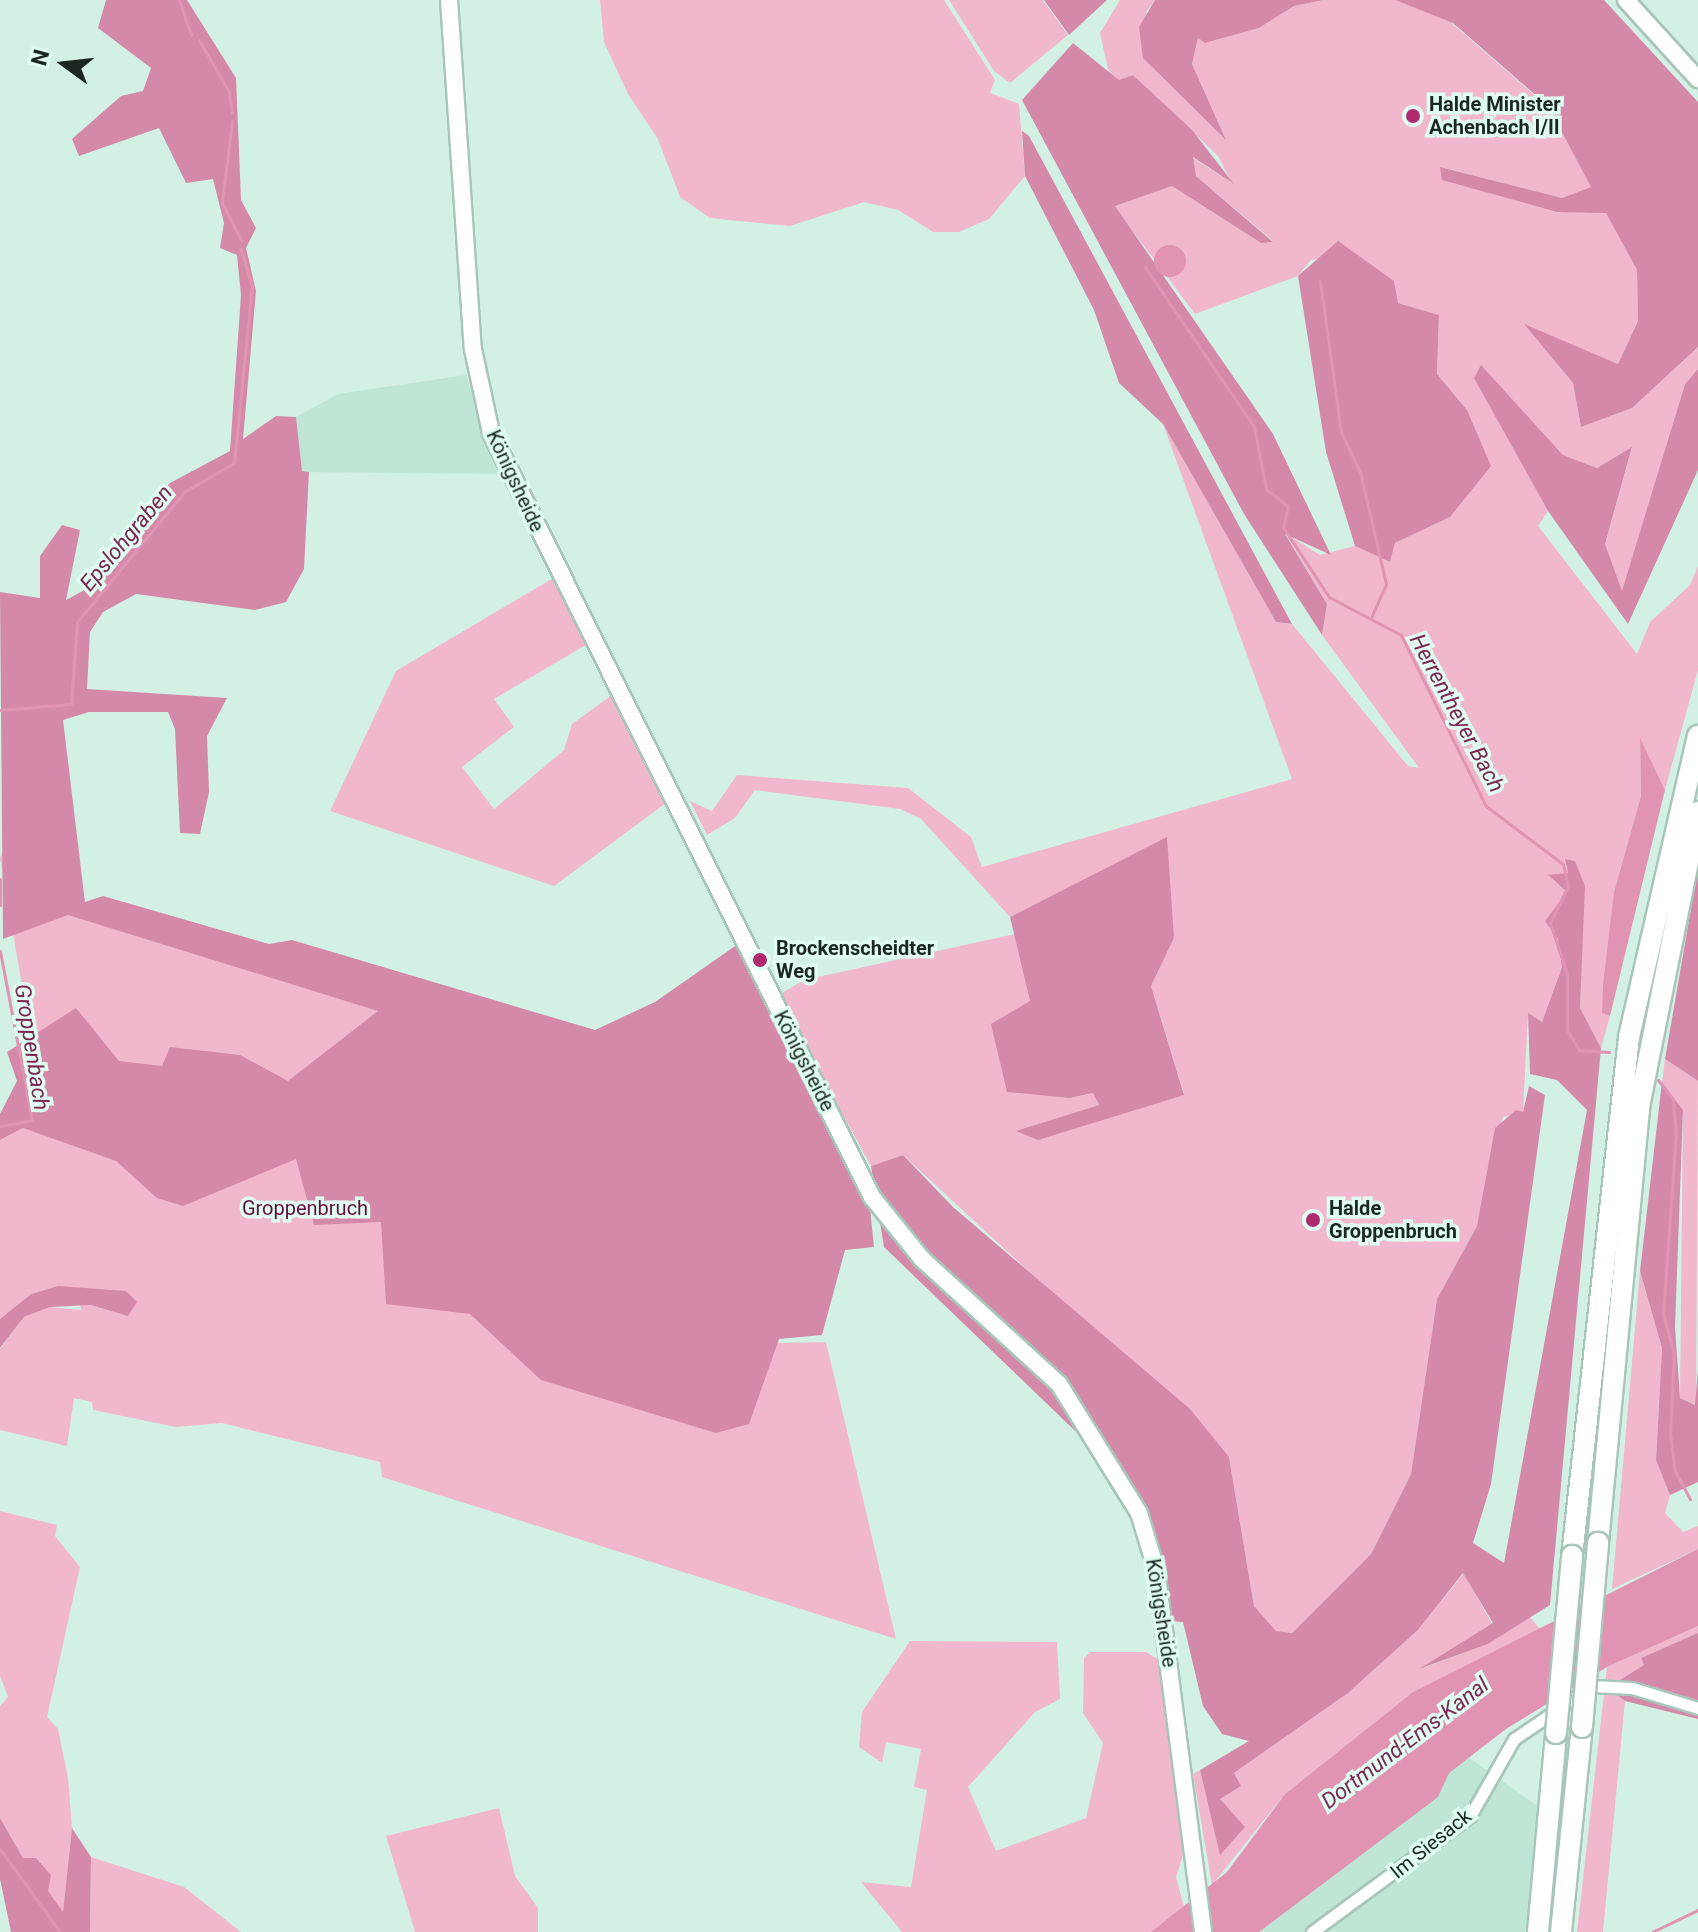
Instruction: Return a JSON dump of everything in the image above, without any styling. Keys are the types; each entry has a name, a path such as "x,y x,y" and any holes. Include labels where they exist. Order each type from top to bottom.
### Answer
{"highway":[{"path":"1538,1932 1572,1556 1624,1064 1661,875 1698,736"},
{"path":"1561,1932 1639,1107 1698,812"}],"main road":[{"name":"Königsheide","path":"449,0 473,349 491,433 678,795 872,1197 922,1259 1059,1384 1139,1513 1156,1569 1203,1932"},
{"path":"1626,0 1698,79"}],"street":[{"name":"Im Siesack","path":"1312,1932 1470,1816 1514,1739 1592,1686 1632,1688 1698,1708"}],"shaded area":[{"path":"106,0 187,0 236,78 241,200 256,228 246,248 256,291 243,439 276,416 296,417 302,471 309,472 304,569 286,602 255,610 136,594 103,612 90,632 87,689 227,698 207,736 209,792 200,834 180,833 175,729 168,712 89,712 63,720 85,902 103,896 269,944 292,940 595,1030 655,1002 738,944 870,1208 874,1247 845,1250 822,1335 779,1339 749,1424 716,1433 541,1380 470,1314 386,1304 381,1222 314,1225 296,1159 183,1206 157,1198 116,1161 23,1128 0,1140 0,1114 17,1081 7,1052 76,1008 119,1061 162,1066 170,1047 240,1055 288,1081 378,1011 68,915 3,939 0,592 40,598 40,556 62,525 80,530 66,600 90,587 131,521 170,483 230,451 241,295 237,255 220,248 224,223 213,179 186,183 159,128 79,156 72,139 121,96 143,91 151,68 98,28"},
{"path":"1044,0 1107,0 1069,35"},
{"path":"1155,0 1323,0 1294,6 1259,28 1205,43 1198,38 1192,64 1226,140 1143,58 1139,27"},
{"path":"1395,0 1604,0 1698,102 1698,347 1632,408 1581,427 1573,383 1524,324 1618,364 1638,321 1637,270 1606,213 1557,212 1442,180 1440,167 1562,198 1591,187 1548,106 1453,23"},
{"path":"1073,43 1119,80 1133,75 1192,130 1234,184 1193,157 1196,176 1273,242 1261,243 1172,186 1115,206 1273,434 1331,555 1285,534 1327,604 1322,635 1244,514 1022,100"},
{"path":"1022,131 1029,136 1292,624 1276,622 1163,424 1119,383 1094,310 1025,176"},
{"path":"1338,241 1394,281 1398,303 1439,315 1437,374 1467,410 1491,466 1450,517 1395,543 1390,562 1355,546 1326,452 1298,276"},
{"path":"1481,365 1563,455 1597,468 1632,447 1605,544 1622,591 1685,384 1698,369 1698,470 1628,624 1548,511 1474,378"},
{"path":"466,375 499,474 302,472 296,417 338,394"},
{"path":"1167,837 1174,938 1151,986 1184,1095 1038,1140 1016,1131 1099,1105 1093,1093 1070,1098 1007,1092 991,1024 1030,1001 1010,917"},
{"path":"1565,859 1575,861 1585,886 1580,1008 1601,1048 1550,1605 1488,1644 1419,1669 1493,1623 1463,1573 1418,1630 1348,1693 1234,1773 1241,1786 1220,1799 1245,1827 1220,1855 1200,1770 1249,1741 1222,1734 1203,1706 1183,1622 1168,1621 1122,1476 884,1247 871,1166 903,1155 953,1207 1190,1409 1229,1457 1254,1606 1276,1631 1292,1633 1371,1554 1411,1474 1437,1299 1477,1226 1495,1128 1516,1110 1523,1112 1529,1086 1545,1095 1491,1484 1473,1543 1504,1563 1587,1110 1557,1080 1530,1074 1528,1013 1542,1022 1562,967 1558,939 1545,921 1567,892 1548,875 1568,873"},
{"path":"1698,868 1698,1081 1665,1059"},
{"path":"1662,1082 1683,1110 1675,1327 1680,1398 1695,1405 1698,1369 1698,1482 1670,1495 1656,1460 1662,1348 1640,1271"},
{"path":"58,1286 126,1291 137,1302 128,1316 91,1305 50,1307 24,1317 0,1348 0,1319 31,1294"},
{"path":"1698,1633 1698,1719 1625,1701 1607,1688 1644,1665 1641,1658"},
{"path":"1444,1740 1539,1807 1526,1932 1214,1932"},
{"path":"0,1818 23,1858 36,1858 51,1875 48,1891 63,1912 72,1828 91,1857 90,1932 11,1932 0,1879"}],"green space":[{"path":"600,0 944,0 995,80 990,93 1019,104 1025,176 989,219 959,232 933,232 898,210 864,202 790,226 710,218 680,197 658,139 628,94 604,42"},
{"path":"949,0 1043,0 1068,35 1010,83 994,71"},
{"path":"1120,0 1155,0 1146,12 1226,140 1192,64 1198,38 1205,43 1259,28 1294,6 1323,0 1395,0 1445,17 1547,106 1592,187 1562,198 1441,167 1557,212 1606,212 1637,270 1638,321 1618,364 1525,325 1573,383 1581,427 1632,408 1698,347 1698,369 1685,384 1622,593 1605,544 1632,448 1597,468 1563,455 1481,366 1475,377 1548,511 1538,526 1637,654 1650,622 1690,585 1698,566 1698,670 1665,790 1640,739 1641,796 1614,892 1602,1012 1610,1016 1601,1048 1580,1008 1584,886 1565,860 1568,873 1549,876 1567,892 1562,967 1542,1022 1528,1014 1523,1113 1503,1117 1477,1226 1437,1299 1411,1474 1371,1554 1292,1633 1276,1632 1254,1606 1229,1457 903,1155 871,1166 777,996 804,980 1015,934 1030,1001 1070,1098 1094,1093 1099,1105 1018,1131 1184,1094 1151,986 1174,938 1062,891 1010,917 921,819 900,809 755,790 735,818 707,835 690,801 712,811 737,775 908,788 971,837 982,867 1292,779 1163,424 1276,622 1292,624 1408,766 1419,768 1322,635 1327,604 1285,533 1320,555 1355,546 1390,562 1395,543 1450,517 1467,410 1437,374 1439,315 1398,303 1323,258 1311,260 1298,276 1195,314 1114,206 1172,186 1261,243 1273,241 1196,176 1192,157 1232,183 1218,156 1133,75 1117,81 1108,69 1100,33"},
{"path":"555,577 591,642 494,699 514,727 462,767 494,809 564,750 572,724 616,692 670,800 554,886 330,811 396,671"},
{"name":"Groppenbruch","path":"62,720 80,917 466,1015 757,1331 779,1343 826,1342 896,1639 382,1477 380,1462 222,1423 176,1427 93,1410 92,1402 74,1398 67,1446 0,1430 0,1349 24,1317 50,1307 81,1310 78,1290 58,1286 31,1294 0,1319 0,1140 23,1128 59,1140 30,1031 0,858"},
{"path":"1665,1059 1698,1081 1696,1405 1680,1398 1683,1110 1662,1082"},
{"path":"1640,1271 1662,1348 1656,1459 1670,1495 1665,1513 1683,1532 1698,1526 1698,1549 1612,1589"},
{"path":"0,1511 57,1525 55,1536 80,1567 47,1717 58,1729 68,1778 72,1828 63,1913 47,1891 51,1875 36,1858 23,1858 0,1818 0,1706 8,1697 0,1676"},
{"path":"1464,1573 1492,1624 1423,1668 1488,1644 1530,1617 1540,1629 1413,1692 1285,1794 1212,1885 1193,1774 1200,1770 1221,1855 1220,1799 1234,1773 1348,1693 1418,1630"},
{"path":"1698,1626 1698,1633 1641,1658 1645,1665 1607,1688 1625,1701 1603,1932 1577,1932 1607,1667"},
{"path":"910,1641 1057,1642 1060,1699 1035,1712 968,1787 996,1851 1086,1818 1103,1743 1083,1713 1084,1658 1090,1652 1146,1652 1159,1660 1185,1849 1176,1877 1184,1907 1151,1932 902,1932 861,1882 911,1887 927,1790 914,1787 921,1749 886,1742 882,1763 859,1747 862,1712"},
{"path":"499,1808 515,1876 538,1908 538,1932 415,1932 386,1836"},
{"path":"91,1857 184,1887 241,1932 90,1932"}],"water":[{"path":"1170,245 1181,250 1186,261 1181,272 1170,277 1159,272 1154,261 1159,250"},
{"path":"1640,738 1665,790 1610,1016 1602,1013 1603,985 1614,892 1641,796"},
{"name":"Dortmund-Ems-Kanal","path":"1698,1549 1698,1626 1607,1667 1506,1729 1449,1773 1438,1797 1259,1932 1151,1932 1227,1872 1285,1794 1413,1692"}],"waterway":[{"name":"Epslohgraben","path":"179,0 191,35"},
{"name":"Epslohgraben","path":"199,40 229,92 232,113"},
{"name":"Epslohgraben","path":"232,121 222,203 241,240"},
{"name":"Epslohgraben","path":"0,710 71,704 77,622 184,492 234,463 252,286 241,249"},
{"name":"Herrentheyer Bach","path":"1145,267 1254,427 1266,489 1288,506 1283,527 1329,597 1401,635 1486,806 1563,864 1568,886 1550,923 1567,974 1567,1030 1579,1050 1609,1052"},
{"path":"1320,281 1341,432 1360,472 1386,584 1371,617"},
{"name":"Groppenbach","path":"0,879 0,905"},
{"name":"Groppenbach","path":"0,951 32,1120 0,1126"},
{"name":"Herrentheyer Bach","path":"1658,1080 1673,1099 1676,1133 1663,1314 1674,1354 1670,1433 1675,1471 1690,1499"},
{"name":"Groppenbach","path":"0,1849 60,1932"},
{"path":"1652,1932 1698,1910"}],"place":[{"name":"Halde Minister Achenbach I/II","path":"1413,116"},
{"name":"Brockenscheidter Weg","path":"760,960"},
{"name":"Halde Groppenbruch","path":"1313,1220"}]}
